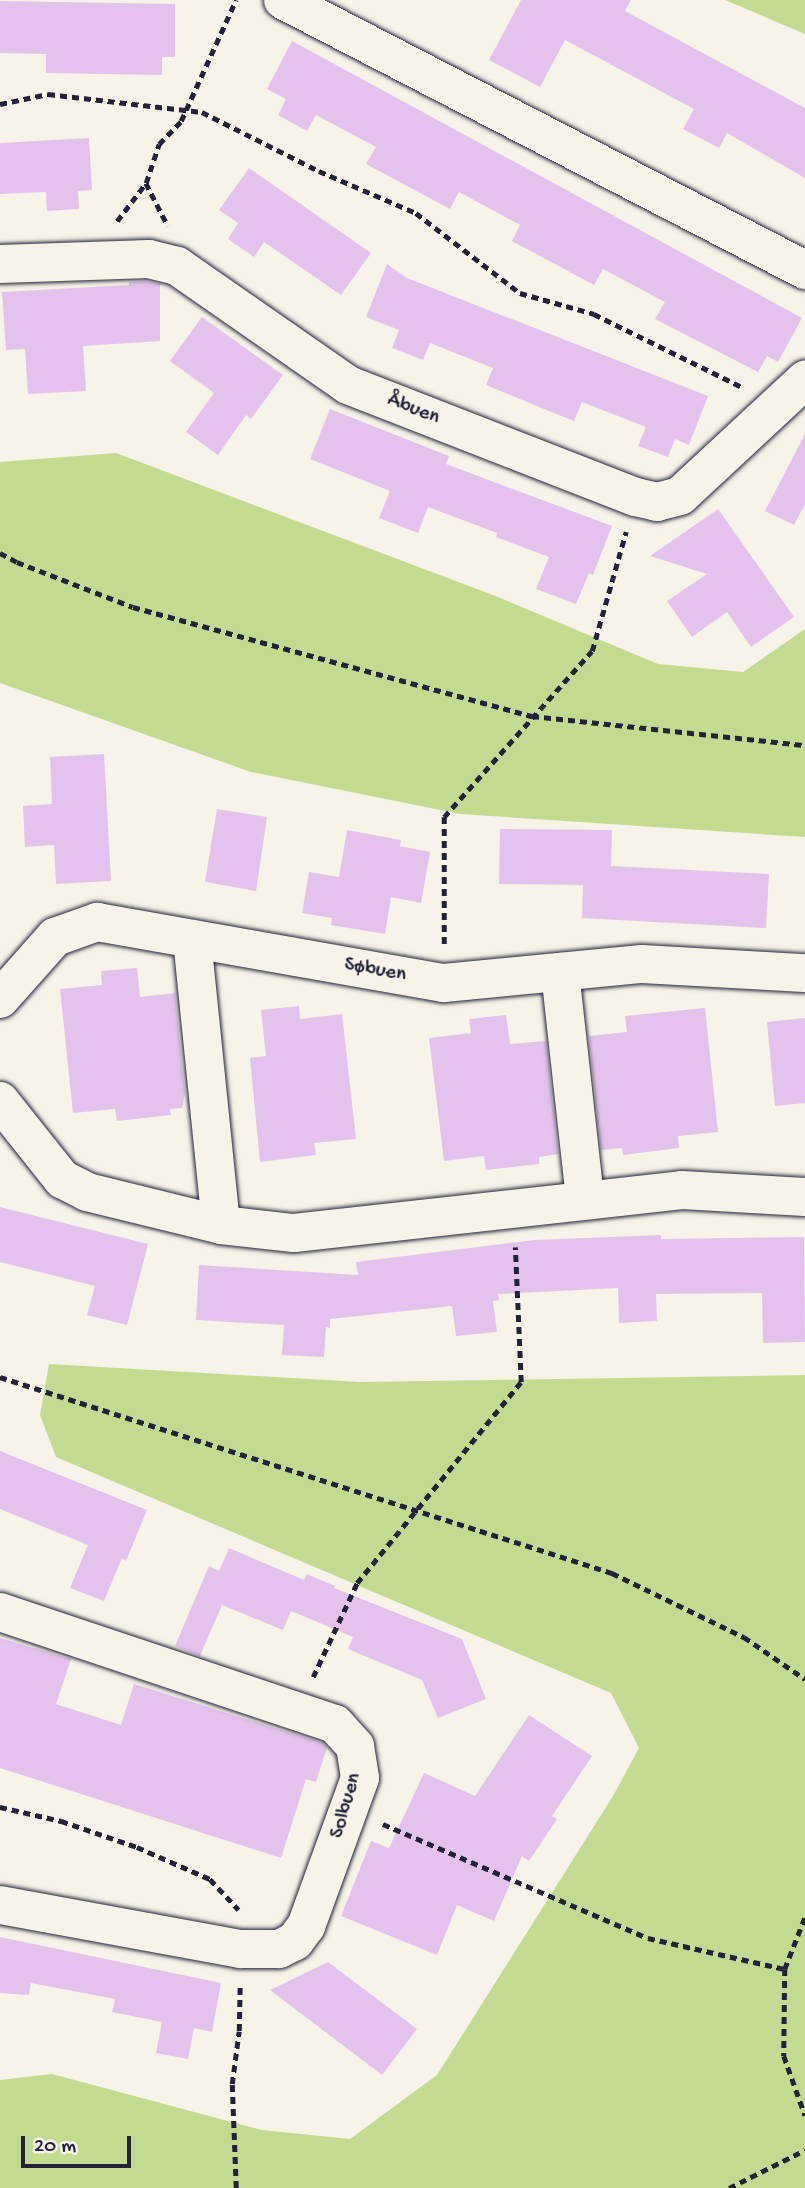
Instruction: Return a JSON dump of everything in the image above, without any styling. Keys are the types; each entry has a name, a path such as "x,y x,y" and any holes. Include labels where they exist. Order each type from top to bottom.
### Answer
{"street":[{"path":"283,0 805,270"},
{"name":"Åbuen","path":"0,264 149,259 177,266 348,385 636,497 657,502 680,496 792,393"},
{"name":"Søbuen","path":"0,999 55,937 76,927 97,922 444,983 642,964 805,973"},
{"path":"192,939 220,1225"},
{"path":"560,972 585,1200"},
{"path":"0,1101 62,1179 87,1192 220,1225 294,1233 682,1190 805,1197"},
{"name":"Solbuen","path":"0,1612 335,1724 355,1746 360,1778 306,1926 295,1941 279,1949 240,1949 0,1905"}],"path":[{"path":"100,260 116,222 146,183 159,144 181,121 236,0"},
{"path":"0,104 48,94 202,112 319,172 416,213 520,293 594,314 792,393"},
{"path":"444,983 444,817 592,651 636,497"},
{"path":"0,553 133,607 532,716 805,745"},
{"path":"296,1711 357,1583 521,1382 513,1207"},
{"path":"0,1377 612,1573 744,1637 805,1679"},
{"path":"0,1807 61,1821 136,1847 210,1879 238,1906 239,2031 232,2084 236,2188"},
{"path":"349,1809 648,1938 785,1969"},
{"path":"805,1918 785,1969 783,2056 805,2115"},
{"path":"729,2188 805,2150"}],"green space":[{"path":"725,0 805,0 805,34"},
{"path":"116,453 493,595 658,664 743,672 805,629 805,837 460,814 251,772 0,683 0,462"},
{"path":"49,1364 360,1382 805,1375 805,2188 0,2188 0,2080 52,2074 262,2130 350,2139 437,2075 613,1796 639,1748 611,1693 56,1457 40,1415"}],"building":[{"path":"521,0 631,0 625,11 805,108 805,178 727,133 719,148 683,129 694,109 565,40 540,87 489,60"},
{"path":"0,1 175,4 175,57 162,57 162,75 46,73 46,54 0,53"},
{"path":"292,41 802,318 778,362 767,356 758,372 655,319 665,302 603,269 594,285 512,241 520,225 459,192 450,209 366,164 376,147 316,115 307,131 278,115 286,99 267,89"},
{"path":"89,138 92,190 78,191 79,209 47,211 46,192 0,194 0,143"},
{"path":"249,168 371,253 341,295 264,242 254,257 228,239 238,223 219,210"},
{"path":"387,264 407,278 708,396 689,445 675,439 668,457 638,446 646,427 582,402 574,421 486,385 493,368 430,343 423,360 392,348 399,330 366,317"},
{"path":"147,281 160,284 160,341 83,346 86,391 28,394 25,349 6,350 2,292 129,285 129,282"},
{"path":"202,317 283,375 251,419 246,415 218,455 186,432 214,393 170,361"},
{"path":"330,409 449,456 446,464 612,526 593,575 589,573 576,604 536,589 549,557 496,537 497,533 428,507 418,533 379,518 390,491 310,459"},
{"path":"805,434 805,504 794,525 765,511"},
{"path":"718,509 794,617 751,647 727,612 692,637 667,601 707,574 650,556"},
{"path":"104,754 111,881 56,884 54,845 25,847 23,806 52,804 50,757"},
{"path":"217,809 267,817 256,891 205,882"},
{"path":"500,829 612,830 611,866 769,874 766,928 582,918 583,885 499,884"},
{"path":"347,830 401,840 400,846 430,852 421,903 391,897 385,934 331,925 332,918 302,913 309,872 339,877"},
{"path":"137,968 140,997 175,993 185,1094 182,1108 170,1109 171,1115 117,1121 115,1109 73,1113 60,989 102,985 101,971"},
{"path":"299,1006 300,1019 342,1014 356,1139 314,1143 316,1155 260,1162 250,1058 266,1056 261,1010"},
{"path":"705,1008 718,1132 678,1136 679,1148 623,1155 622,1148 601,1150 589,1036 627,1032 625,1016"},
{"path":"506,1015 510,1044 546,1041 558,1154 539,1157 539,1164 486,1170 484,1156 444,1161 429,1038 471,1033 469,1019"},
{"path":"805,1018 805,1103 775,1106 767,1022"},
{"path":"0,1207 148,1244 127,1325 87,1315 95,1286 0,1262"},
{"path":"661,1235 661,1239 804,1237 805,1342 763,1343 762,1293 656,1294 657,1321 619,1323 618,1288 498,1294 499,1300 493,1301 497,1332 456,1336 452,1306 330,1319 330,1328 326,1327 324,1357 282,1355 284,1325 196,1320 199,1265 358,1275 356,1262 535,1240"},
{"path":"0,1451 147,1510 126,1561 122,1558 104,1601 70,1588 88,1545 0,1509"},
{"path":"229,1548 304,1580 307,1574 335,1586 334,1588 462,1639 486,1699 438,1718 422,1680 348,1649 353,1637 291,1611 283,1630 222,1605 200,1656 175,1646 209,1566 219,1571"},
{"path":"0,1638 71,1659 56,1704 121,1725 134,1684 323,1743 327,1747 316,1782 306,1779 281,1858 0,1768"},
{"path":"529,1715 592,1756 552,1816 557,1819 529,1861 522,1856 494,1921 457,1905 437,1955 341,1916 371,1841 389,1848 424,1773 475,1796"},
{"path":"0,1937 221,1983 212,2032 194,2028 188,2059 156,2053 162,2022 112,2012 115,1999 31,1983 29,1995 0,1993"},
{"path":"328,1962 417,2029 382,2075 270,1990"}]}
